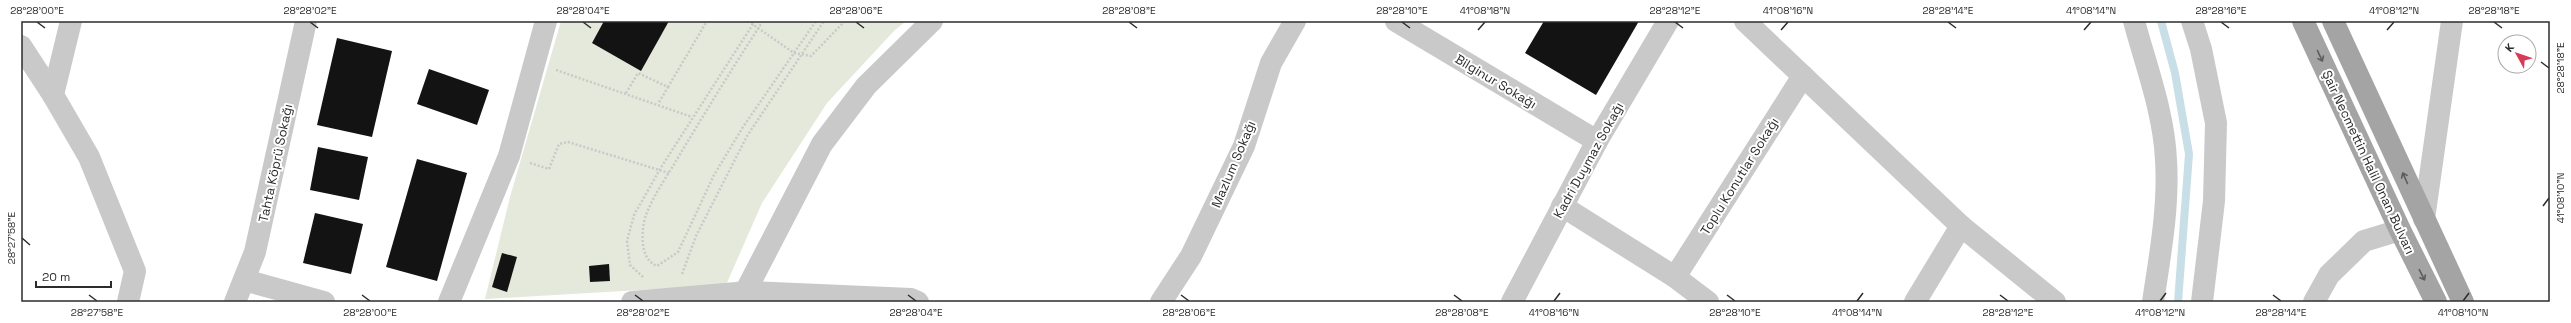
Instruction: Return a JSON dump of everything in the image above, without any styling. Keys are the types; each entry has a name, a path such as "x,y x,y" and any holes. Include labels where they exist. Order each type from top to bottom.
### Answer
{"main road":[{"name":"Şair Necmettin Halil Onan Bulvarı","path":"2303,21 2400,230 2436,302"},
{"name":"Şair Necmettin Halil Onan Bulvarı","path":"2334,21 2463,302"}],"street":[{"path":"54,95 71,21"},
{"name":"Tahta Köprü Sokağı","path":"235,302 255,252 306,21"},
{"path":"449,302 509,156 546,21"},
{"path":"744,297 822,144 866,86 932,21"},
{"name":"Mazlum Sokağı","path":"1161,302 1191,256 1244,146 1271,63 1295,21"},
{"name":"Bilginur Sokağı","path":"1396,21 1597,141"},
{"name":"Kadri Duymaz Sokağı","path":"1512,302 1597,141 1668,21"},
{"path":"1745,21 1961,226 2055,302"},
{"path":"2134,21 2159,113 2166,159 2164,226 2153,302"},
{"path":"2192,21 2201,49 2216,123 2214,201 2202,302"},
{"path":"2424,219 2452,21"},
{"path":"21,46 54,95 89,157 134,271 128,302"},
{"name":"Toplu Konutlar Sokağı","path":"1675,277 1803,76"},
{"path":"1562,206 1675,277 1708,302"},
{"path":"1915,302 1961,226"},
{"path":"2314,302 2330,275 2364,241 2400,230"},
{"path":"244,280 324,302"},
{"path":"632,302 744,297 911,299 918,302"}],"path":[{"path":"658,104 707,21"},
{"path":"748,21 794,52 800,55 811,56 845,21"},
{"path":"648,281 630,265 627,241 634,215 660,168 755,21"},
{"path":"763,21 669,173 646,214 642,236 646,255 652,264 657,266 678,252 714,175 743,127 816,21"},
{"path":"678,280 688,264 696,236 747,136 824,21"},
{"path":"535,63 658,104 692,117"},
{"path":"626,93 638,73 668,87"},
{"path":"509,156 549,169 559,144 568,142 660,168 669,173"}],"shaded area":[{"path":"561,21 906,21 894,31 827,103 762,203 726,285 485,299 510,197"}],"building":[{"path":"604,21 669,21 641,71 592,43"},
{"path":"1544,21 1639,21 1596,95 1525,53"},
{"path":"337,38 392,51 372,137 317,125"},
{"path":"429,69 489,90 477,125 417,104"},
{"path":"318,147 368,157 359,200 310,190"},
{"path":"417,159 467,173 437,281 386,267"},
{"path":"315,213 363,224 351,274 303,263"},
{"path":"502,253 517,257 507,292 492,287"},
{"path":"609,264 610,281 590,282 589,266"}],"waterway":[{"path":"2161,21 2175,73 2189,154 2178,302"}]}
